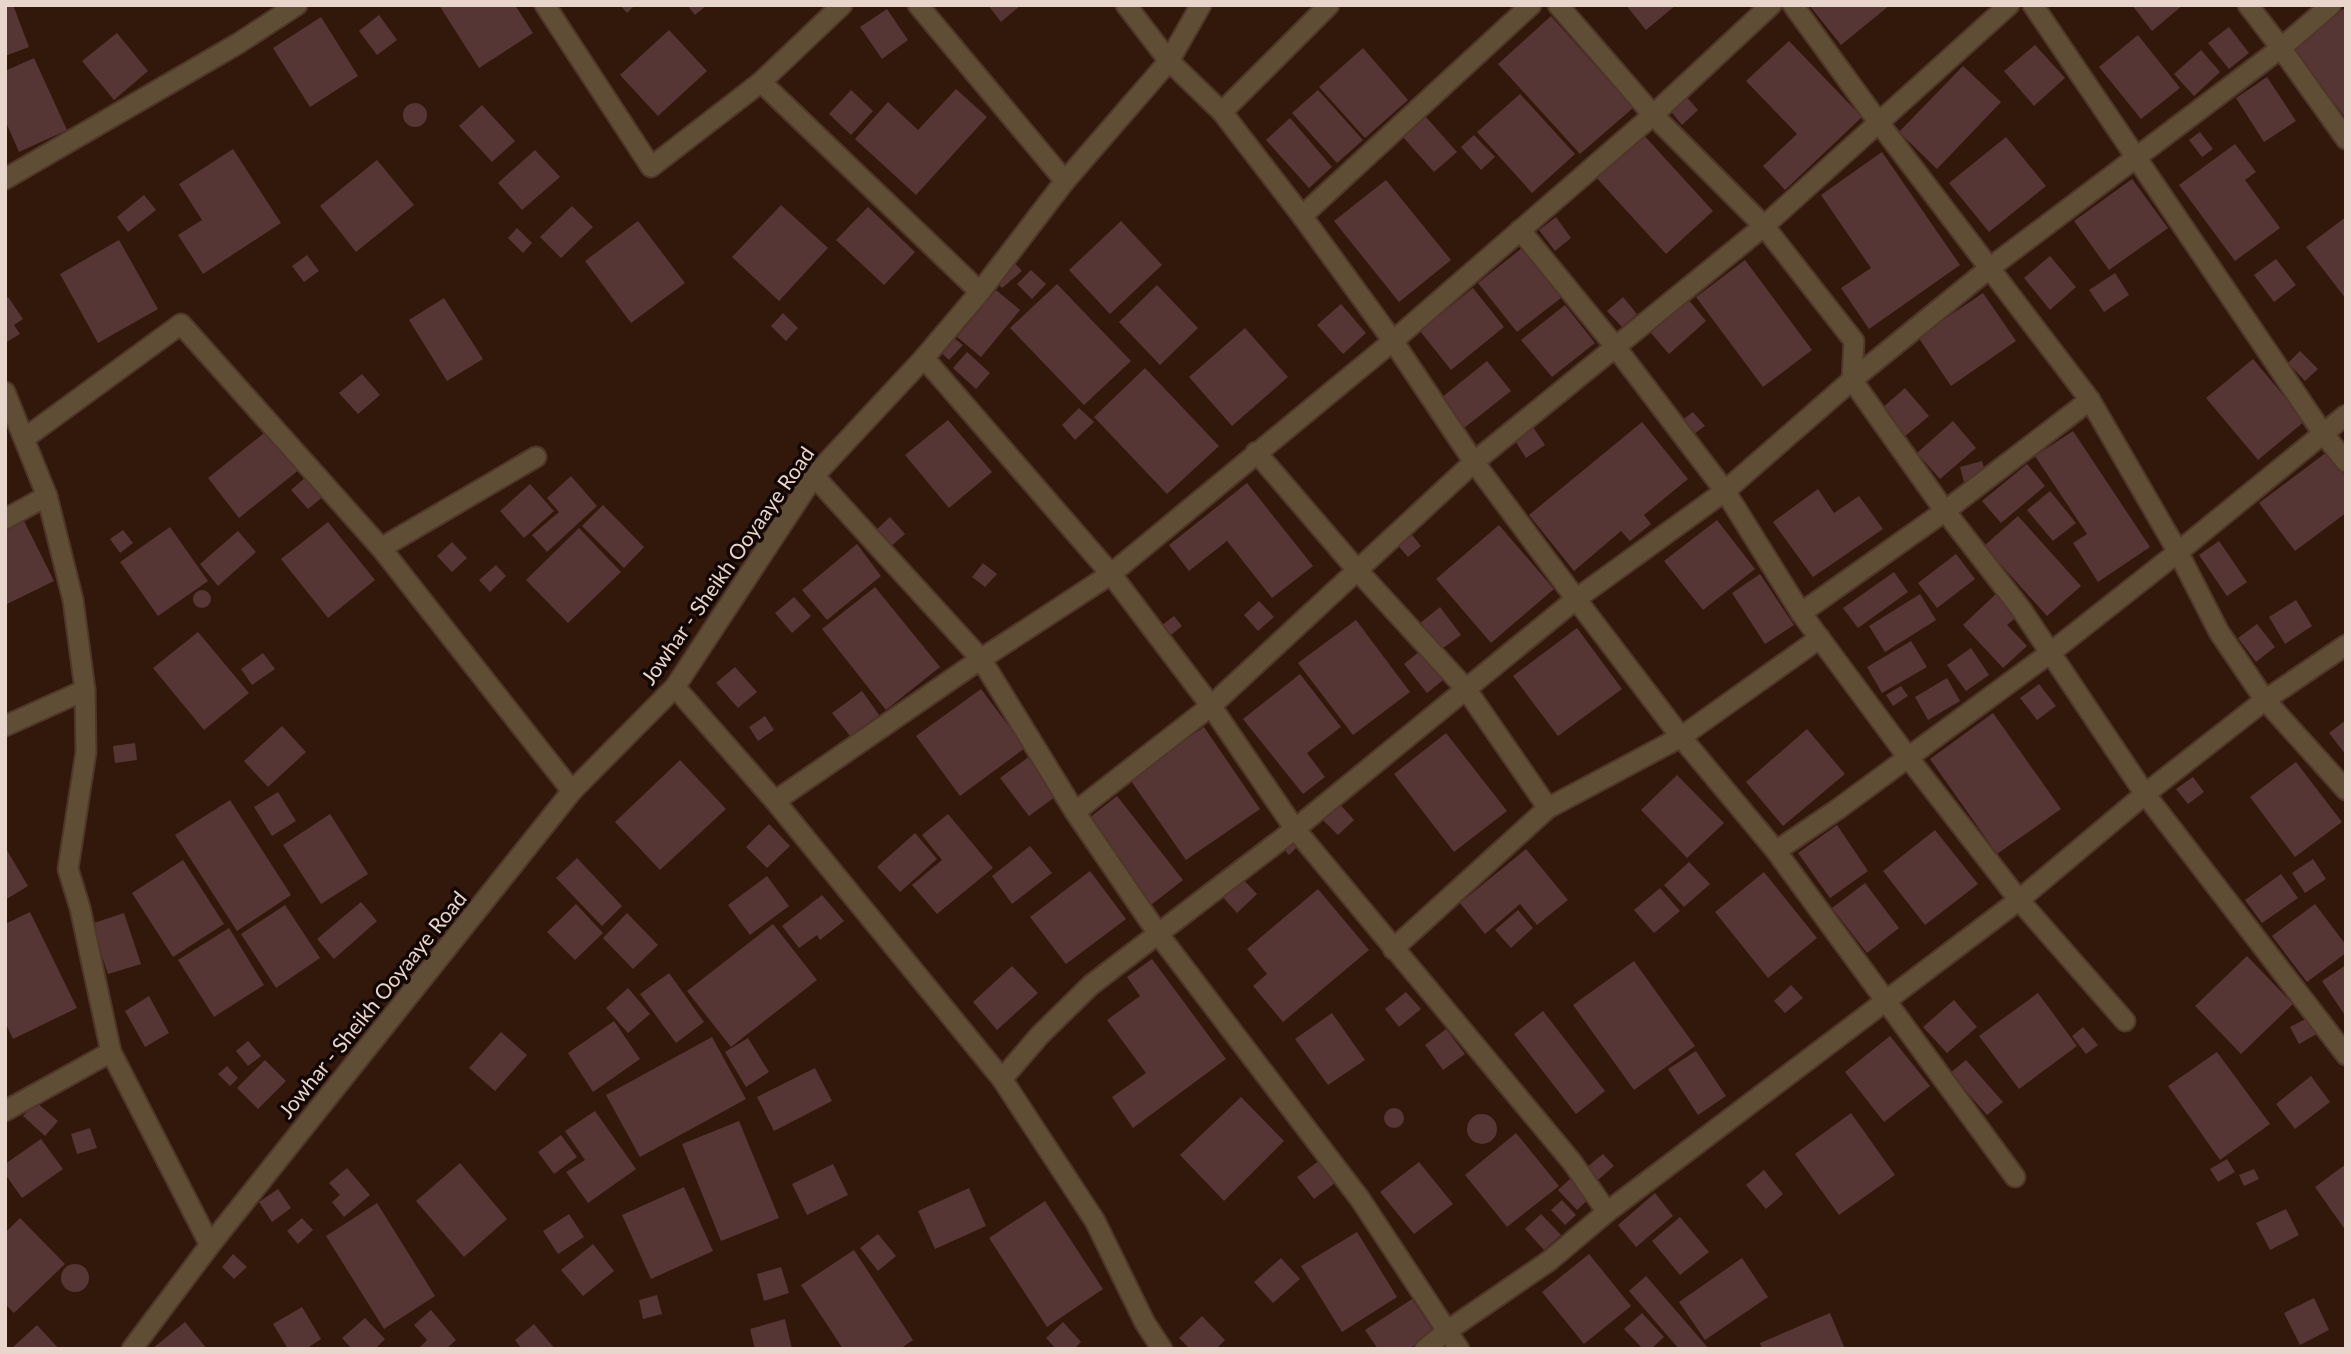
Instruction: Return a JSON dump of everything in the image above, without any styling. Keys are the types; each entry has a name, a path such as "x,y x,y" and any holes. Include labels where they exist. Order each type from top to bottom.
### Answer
{"street":[{"path":"5,179 239,43 297,5"},
{"path":"545,5 651,167 761,82 842,5"},
{"path":"918,5 1065,181"},
{"path":"1126,5 1169,61 1223,112 1302,216 1393,341 1474,462 1681,737 1776,850 2015,1177"},
{"name":"Jowhar - Sheikh Ooyaaye Road","path":"132,1349 210,1245 572,791 676,687 814,476 924,358 980,292 1065,181 1169,61 1200,5"},
{"path":"1223,112 1329,5"},
{"path":"1302,216 1531,5"},
{"path":"1558,5 1653,115 1763,226 1854,341 1852,380 1945,510 2021,609 2145,794 2346,1055"},
{"path":"775,801 981,659 1111,574 1393,341 1653,115 1772,5"},
{"path":"1793,5 1879,123 2090,400 2178,552 2219,632 2265,700 2346,790"},
{"path":"1075,812 1210,706 1474,462 1763,226 2009,5"},
{"path":"2033,5 2322,432 2346,462"},
{"path":"2248,5 2346,139"},
{"path":"1002,1079 1040,1035 1091,985 1296,829 1576,599 1725,491 1852,380 1991,267 2281,48 2330,5"},
{"path":"761,82 980,292"},
{"path":"1520,230 1614,345 1725,491 1801,613 1908,756 2019,900 2125,1021"},
{"path":"25,438 181,324 382,548 572,791"},
{"path":"924,358 1111,574 1210,706 1296,829 1572,1162 1607,1212"},
{"path":"5,392 47,496 74,600 85,690 86,752 68,869 80,908 111,1052 210,1245"},
{"path":"1801,613 1945,510 2090,400"},
{"path":"1776,850 1838,809 2050,653 2346,415"},
{"path":"1256,452 1358,571 1466,689 1548,808"},
{"path":"382,548 536,457"},
{"path":"814,476 981,659 1075,812 1159,934 1360,1199 1459,1349"},
{"path":"5,519 47,496"},
{"path":"1393,949 1548,808 1681,737 1820,638"},
{"path":"1425,1349 1549,1261 1607,1212 2019,900 2145,794 2265,700 2346,645"},
{"path":"676,687 775,801 1002,1079 1095,1221 1145,1323 1162,1349"},
{"path":"5,726 85,690"},
{"path":"5,1111 111,1052"}],"building":[{"path":"5,5 13,5 29,47 5,56"},
{"path":"439,5 515,5 533,33 479,68"},
{"path":"620,5 635,5 627,13"},
{"path":"687,5 707,5 695,15"},
{"path":"988,5 1021,5 1001,22"},
{"path":"1626,5 1676,5 1646,30"},
{"path":"1809,5 1890,5 1841,45"},
{"path":"2132,5 2183,5 2152,31"},
{"path":"2346,7 2346,118 2291,49"},
{"path":"887,9 908,40 882,59 860,27"},
{"path":"379,15 397,40 377,55 359,31"},
{"path":"1551,16 1633,108 1580,154 1498,64"},
{"path":"321,17 358,76 310,107 273,48"},
{"path":"2229,27 2249,53 2229,69 2208,43"},
{"path":"669,30 707,71 658,116 620,75"},
{"path":"117,33 148,71 114,100 82,61"},
{"path":"2138,35 2180,88 2141,119 2099,67"},
{"path":"1789,41 1862,117 1785,190 1763,166 1797,134 1746,81"},
{"path":"2035,45 2065,78 2034,106 2004,71"},
{"path":"1363,48 1408,100 1365,138 1319,87"},
{"path":"2201,50 2220,72 2194,96 2174,74"},
{"path":"34,58 67,130 19,152 5,120 5,71"},
{"path":"1963,66 2001,102 1937,169 1899,132"},
{"path":"2267,77 2296,121 2264,142 2236,98"},
{"path":"956,89 987,117 916,195 855,139 888,102 918,130"},
{"path":"851,90 873,111 851,135 829,114"},
{"path":"1318,90 1363,140 1337,163 1292,113"},
{"path":"1520,94 1575,154 1532,193 1477,132"},
{"path":"1684,94 1698,110 1682,125 1668,108"},
{"path":"415,103 426,110 427,115 420,126 415,127 404,120 403,115 410,104"},
{"path":"482,105 515,141 492,162 459,126"},
{"path":"1425,116 1457,152 1434,172 1402,136"},
{"path":"1290,118 1332,167 1309,188 1266,140"},
{"path":"1640,131 1713,211 1666,254 1593,174"},
{"path":"2200,132 2213,149 2202,157 2189,140"},
{"path":"1474,135 1495,157 1481,170 1461,147"},
{"path":"2006,137 2046,186 1989,232 1949,183"},
{"path":"2235,144 2256,172 2245,180 2280,228 2235,261 2179,185"},
{"path":"233,149 281,223 203,274 178,235 202,220 179,184"},
{"path":"535,150 560,177 522,210 498,183"},
{"path":"1882,152 1960,265 1869,329 1841,288 1871,268 1821,195"},
{"path":"377,160 414,205 356,252 320,206"},
{"path":"2132,179 2168,228 2109,270 2074,221"},
{"path":"1386,180 1451,260 1399,302 1334,221"},
{"path":"144,195 156,210 128,232 117,217"},
{"path":"781,205 828,248 779,301 732,257"},
{"path":"572,206 593,227 561,258 540,237"},
{"path":"868,207 915,252 884,285 836,240"},
{"path":"1556,217 1571,238 1555,251 1539,230"},
{"path":"2346,217 2346,299 2306,247"},
{"path":"638,221 685,283 631,323 585,261"},
{"path":"1121,221 1162,265 1110,314 1069,270"},
{"path":"517,228 532,243 523,253 508,238"},
{"path":"119,240 158,309 98,343 60,274"},
{"path":"1522,248 1561,298 1517,332 1478,283"},
{"path":"307,255 319,271 304,282 292,266"},
{"path":"2050,256 2076,287 2050,310 2024,278"},
{"path":"2276,259 2296,285 2274,302 2254,275"},
{"path":"1012,260 1022,271 1002,288 993,278"},
{"path":"1745,260 1812,350 1763,387 1696,297"},
{"path":"1031,270 1046,284 1032,299 1017,284"},
{"path":"2115,273 2129,295 2104,312 2089,290"},
{"path":"1057,284 1131,361 1084,405 1010,328"},
{"path":"1157,285 1198,328 1160,365 1119,322"},
{"path":"1473,288 1504,327 1451,370 1420,331"},
{"path":"996,290 1020,310 981,357 957,337"},
{"path":"1683,293 1706,321 1669,354 1645,326"},
{"path":"1983,293 2016,341 1951,386 1918,337"},
{"path":"8,297 23,319 14,325 20,334 5,343 5,299"},
{"path":"1623,297 1637,314 1622,327 1607,311"},
{"path":"444,298 483,359 447,381 409,320"},
{"path":"1341,304 1366,333 1343,354 1317,325"},
{"path":"1565,305 1595,343 1552,377 1521,340"},
{"path":"783,313 798,328 786,341 771,326"},
{"path":"1245,328 1288,377 1232,426 1189,377"},
{"path":"950,335 963,345 949,360 937,349"},
{"path":"2300,351 2318,369 2305,381 2288,363"},
{"path":"967,352 990,373 976,389 953,368"},
{"path":"2253,359 2305,421 2258,460 2206,398"},
{"path":"1487,361 1511,391 1464,428 1441,398"},
{"path":"1145,368 1219,446 1167,494 1094,417"},
{"path":"362,374 380,395 358,414 339,393"},
{"path":"1905,388 1929,416 1904,437 1880,410"},
{"path":"1079,408 1094,422 1075,440 1062,425"},
{"path":"1693,412 1705,426 1690,437 1678,423"},
{"path":"948,420 992,472 949,508 905,455"},
{"path":"1953,421 1976,448 1940,479 1917,453"},
{"path":"1642,422 1688,479 1644,515 1651,524 1630,541 1621,531 1574,571 1529,515"},
{"path":"1533,427 1545,445 1526,458 1514,439"},
{"path":"268,430 300,469 239,518 208,478"},
{"path":"2073,431 2150,547 2098,582 2073,543 2087,534 2035,456"},
{"path":"2327,452 2346,477 2346,513 2295,551 2259,503"},
{"path":"1982,461 1986,475 1964,482 1960,467"},
{"path":"2027,464 2045,486 2001,523 1982,501"},
{"path":"307,476 324,496 308,509 291,490"},
{"path":"571,476 597,506 547,552 532,535 559,512 547,498"},
{"path":"1247,483 1313,566 1272,598 1227,541 1189,571 1169,545"},
{"path":"530,484 554,511 524,538 500,511"},
{"path":"1818,489 1834,513 1859,496 1883,529 1813,577 1773,522"},
{"path":"2050,491 2076,523 2053,541 2027,510"},
{"path":"603,505 644,547 624,568 582,526"},
{"path":"2018,516 2081,586 2047,616 1984,546"},
{"path":"890,517 905,534 889,548 875,531"},
{"path":"1717,520 1755,569 1703,610 1664,561"},
{"path":"24,521 54,581 5,605 5,530"},
{"path":"328,522 375,580 328,618 281,559"},
{"path":"1499,525 1554,589 1491,643 1436,579"},
{"path":"170,527 208,581 158,616 120,562"},
{"path":"579,528 621,572 568,623 526,580"},
{"path":"123,530 133,543 120,553 110,539"},
{"path":"1408,530 1421,546 1408,557 1394,541"},
{"path":"238,531 256,552 218,586 200,564"},
{"path":"2219,541 2247,582 2227,596 2199,555"},
{"path":"452,542 467,558 452,572 437,556"},
{"path":"857,544 881,576 827,620 802,590"},
{"path":"1956,554 1975,579 1937,608 1918,583"},
{"path":"983,563 997,574 985,587 972,577"},
{"path":"496,565 506,576 490,592 479,580"},
{"path":"1894,572 1908,592 1858,628 1843,608"},
{"path":"1760,574 1794,625 1765,644 1732,593"},
{"path":"875,587 940,667 886,710 822,629"},
{"path":"202,590 208,593 211,599 208,605 202,608 196,605 193,599 196,593"},
{"path":"1997,593 2018,616 2007,625 2027,646 2003,668 1963,625"},
{"path":"1920,594 1936,620 1885,652 1869,626"},
{"path":"794,597 811,616 792,633 775,613"},
{"path":"2296,600 2312,626 2285,644 2269,617"},
{"path":"1259,601 1274,617 1258,631 1244,615"},
{"path":"1440,607 1461,635 1439,651 1419,624"},
{"path":"1174,616 1182,626 1171,635 1162,625"},
{"path":"1356,620 1410,692 1353,735 1298,663"},
{"path":"2257,624 2275,647 2256,662 2238,638"},
{"path":"1577,628 1622,689 1558,736 1513,676"},
{"path":"198,632 249,693 204,730 153,668"},
{"path":"1911,641 1927,667 1882,693 1867,667"},
{"path":"1425,647 1448,676 1427,693 1404,664"},
{"path":"1971,648 1989,675 1966,691 1947,665"},
{"path":"263,653 275,669 252,685 241,669"},
{"path":"735,667 757,692 738,708 716,683"},
{"path":"1300,674 1341,727 1307,753 1325,777 1303,794 1243,719"},
{"path":"1947,678 1960,701 1928,720 1915,697"},
{"path":"2039,684 2056,706 2037,720 2020,698"},
{"path":"1901,686 1908,696 1893,706 1886,695"},
{"path":"981,689 1025,748 960,796 916,736"},
{"path":"862,691 879,715 850,736 832,713"},
{"path":"1993,713 2061,809 1997,854 1930,759"},
{"path":"765,716 774,730 758,741 749,727"},
{"path":"2346,720 2346,755 2329,733"},
{"path":"282,726 306,752 268,787 244,761"},
{"path":"1204,727 1260,809 1186,860 1129,778"},
{"path":"1807,729 1845,774 1783,826 1746,782"},
{"path":"1446,733 1507,811 1454,852 1394,774"},
{"path":"135,743 137,760 115,763 113,746"},
{"path":"1030,756 1059,794 1029,816 1000,778"},
{"path":"680,760 726,809 660,870 615,822"},
{"path":"2296,762 2342,822 2295,857 2250,797"},
{"path":"1677,775 1724,823 1687,858 1641,810"},
{"path":"2193,777 2204,792 2188,804 2176,789"},
{"path":"278,792 296,821 272,836 254,807"},
{"path":"1117,796 1183,880 1151,905 1084,822"},
{"path":"230,800 291,895 237,931 175,835"},
{"path":"1337,801 1354,820 1338,835 1320,817"},
{"path":"330,814 368,874 321,904 283,845"},
{"path":"948,814 993,868 937,914 912,885 942,860 922,835"},
{"path":"769,824 790,846 767,868 746,847"},
{"path":"1837,825 1868,871 1830,898 1798,853"},
{"path":"1935,830 1978,884 1925,925 1883,871"},
{"path":"915,833 937,859 900,892 877,867"},
{"path":"1289,837 1297,847 1289,855 1280,845"},
{"path":"1030,846 1052,873 1012,904 992,876"},
{"path":"5,847 28,886 5,900"},
{"path":"1526,849 1568,900 1537,925 1520,904 1485,934 1460,903"},
{"path":"577,858 622,906 602,926 556,878"},
{"path":"2313,859 2326,879 2305,893 2292,873"},
{"path":"183,860 224,924 173,957 132,893"},
{"path":"1689,862 1710,884 1684,907 1664,885"},
{"path":"1090,871 1126,919 1066,964 1030,917"},
{"path":"1764,872 1817,938 1768,978 1715,912"},
{"path":"2281,874 2298,898 2262,923 2245,900"},
{"path":"1239,875 1257,894 1237,913 1220,894"},
{"path":"767,876 789,906 750,935 728,905"},
{"path":"1865,883 1899,928 1867,953 1832,908"},
{"path":"1660,888 1680,911 1654,933 1634,910"},
{"path":"1318,889 1369,950 1283,1022 1253,986 1267,974 1247,949"},
{"path":"822,895 844,921 820,940 817,935 799,948 782,926"},
{"path":"361,902 377,921 334,959 317,939"},
{"path":"576,904 603,933 575,960 547,932"},
{"path":"2315,904 2346,945 2346,953 2307,982 2272,936"},
{"path":"285,905 320,958 276,988 241,934"},
{"path":"1518,910 1533,928 1511,948 1495,930"},
{"path":"30,912 77,1008 13,1039 5,1022 5,924"},
{"path":"124,913 141,964 108,974 91,924"},
{"path":"627,913 658,945 633,969 603,938"},
{"path":"773,924 817,980 731,1047 687,991"},
{"path":"229,928 264,985 214,1017 178,960"},
{"path":"2247,956 2293,1004 2241,1054 2195,1006"},
{"path":"1152,959 1226,1059 1133,1128 1112,1097 1146,1073 1107,1020 1140,996 1127,977"},
{"path":"1634,961 1695,1046 1634,1090 1573,1005"},
{"path":"2346,965 2346,1017 2322,981"},
{"path":"1012,966 1038,993 997,1030 973,1002"},
{"path":"669,973 704,1022 676,1043 640,994"},
{"path":"1791,985 1803,998 1785,1013 1774,1001"},
{"path":"628,988 650,1014 628,1033 606,1008"},
{"path":"1406,992 1421,1009 1399,1027 1385,1009"},
{"path":"2038,993 2077,1046 2019,1089 1979,1036"},
{"path":"149,996 169,1033 145,1047 125,1011"},
{"path":"1954,1000 1977,1027 1947,1053 1923,1027"},
{"path":"1543,1011 1605,1091 1576,1114 1514,1034"},
{"path":"1332,1013 1365,1060 1328,1085 1295,1039"},
{"path":"2311,1016 2320,1032 2299,1044 2290,1027"},
{"path":"614,1021 640,1059 593,1092 568,1053"},
{"path":"2083,1027 2098,1045 2086,1054 2072,1036"},
{"path":"1446,1029 1465,1054 1443,1070 1425,1045"},
{"path":"501,1032 527,1055 495,1091 469,1068"},
{"path":"1890,1036 1930,1086 1884,1122 1845,1072"},
{"path":"712,1037 746,1099 640,1157 606,1095"},
{"path":"748,1038 769,1072 746,1087 725,1052"},
{"path":"248,1041 261,1056 248,1066 236,1051"},
{"path":"1696,1051 1726,1096 1698,1115 1668,1069"},
{"path":"2217,1052 2270,1124 2220,1160 2168,1086"},
{"path":"265,1060 286,1081 258,1109 237,1088"},
{"path":"1966,1060 2003,1102 1987,1115 1950,1073"},
{"path":"227,1066 238,1078 230,1086 218,1074"},
{"path":"815,1068 832,1101 774,1131 757,1097"},
{"path":"2311,1076 2330,1102 2295,1129 2276,1104"},
{"path":"1241,1097 1284,1141 1224,1201 1180,1155"},
{"path":"36,1102 58,1121 45,1136 23,1116"},
{"path":"1394,1108 1401,1111 1404,1118 1401,1125 1394,1128 1387,1125 1384,1118 1387,1111"},
{"path":"595,1111 636,1169 588,1203 566,1172 585,1160 565,1131"},
{"path":"1851,1113 1895,1175 1839,1215 1795,1154"},
{"path":"1482,1114 1493,1118 1497,1129 1493,1140 1482,1144 1471,1140 1467,1129 1471,1118"},
{"path":"739,1121 779,1218 721,1241 682,1144"},
{"path":"90,1128 97,1148 77,1154 71,1134"},
{"path":"1516,1133 1559,1186 1507,1227 1465,1175"},
{"path":"561,1135 577,1157 554,1174 538,1152"},
{"path":"41,1139 63,1169 22,1198 5,1174 5,1164"},
{"path":"1603,1154 1614,1166 1598,1180 1587,1167"},
{"path":"1323,1158 1339,1180 1314,1199 1297,1177"},
{"path":"2227,1159 2235,1172 2218,1182 2210,1169"},
{"path":"1419,1162 1453,1204 1414,1234 1380,1192"},
{"path":"460,1163 507,1219 464,1257 416,1201"},
{"path":"833,1164 848,1195 807,1215 792,1184"},
{"path":"2346,1164 2346,1231 2315,1187"},
{"path":"347,1168 370,1195 344,1217 332,1202 340,1195 329,1183"},
{"path":"2254,1169 2259,1179 2244,1186 2239,1175"},
{"path":"1764,1170 1783,1194 1766,1209 1746,1185"},
{"path":"1570,1179 1589,1199 1577,1210 1558,1190"},
{"path":"684,1187 713,1251 651,1279 622,1215"},
{"path":"969,1188 986,1226 935,1249 918,1211"},
{"path":"278,1189 291,1208 272,1222 259,1202"},
{"path":"1655,1193 1673,1216 1636,1247 1618,1225"},
{"path":"1562,1200 1576,1215 1565,1225 1551,1210"},
{"path":"1045,1201 1103,1289 1047,1327 989,1238"},
{"path":"377,1203 435,1296 384,1329 326,1236"},
{"path":"2286,1209 2299,1235 2270,1250 2256,1223"},
{"path":"569,1214 584,1237 558,1254 543,1231"},
{"path":"1541,1214 1561,1235 1544,1250 1525,1229"},
{"path":"1680,1217 1709,1252 1680,1275 1652,1241"},
{"path":"20,1218 65,1264 14,1313 5,1304 5,1233"},
{"path":"302,1218 313,1230 298,1244 287,1231"},
{"path":"1357,1232 1397,1297 1342,1332 1301,1266"},
{"path":"878,1234 896,1256 878,1271 860,1248"},
{"path":"593,1244 614,1271 583,1296 561,1270"},
{"path":"854,1250 913,1340 900,1349 843,1349 801,1285"},
{"path":"233,1254 247,1267 234,1279 222,1267"},
{"path":"1589,1254 1631,1306 1584,1344 1542,1292"},
{"path":"1281,1258 1300,1279 1273,1303 1254,1282"},
{"path":"1742,1258 1768,1297 1705,1340 1679,1302"},
{"path":"75,1264 85,1268 89,1278 85,1288 75,1292 65,1288 61,1278 65,1268"},
{"path":"781,1267 789,1293 764,1301 757,1274"},
{"path":"1646,1276 1709,1349 1679,1349 1629,1291"},
{"path":"657,1295 662,1314 643,1319 639,1300"},
{"path":"2314,1298 2329,1330 2300,1345 2284,1313"},
{"path":"1412,1299 1434,1332 1409,1349 1378,1349 1365,1330"},
{"path":"302,1307 321,1339 306,1349 288,1349 273,1324"},
{"path":"431,1310 456,1340 446,1349 418,1349 427,1340 414,1325"},
{"path":"1642,1313 1664,1337 1651,1349 1643,1349 1624,1329"},
{"path":"1830,1313 1845,1349 1762,1349 1760,1343"},
{"path":"1202,1316 1225,1340 1216,1349 1190,1349 1179,1338"},
{"path":"365,1318 385,1339 375,1349 352,1349 342,1338"},
{"path":"785,1319 792,1349 755,1349 750,1329"},
{"path":"185,1322 207,1349 152,1349"},
{"path":"1063,1322 1081,1342 1074,1349 1056,1349 1046,1338"},
{"path":"534,1324 555,1349 522,1349 515,1340"},
{"path":"37,1325 59,1349 11,1349"}]}
